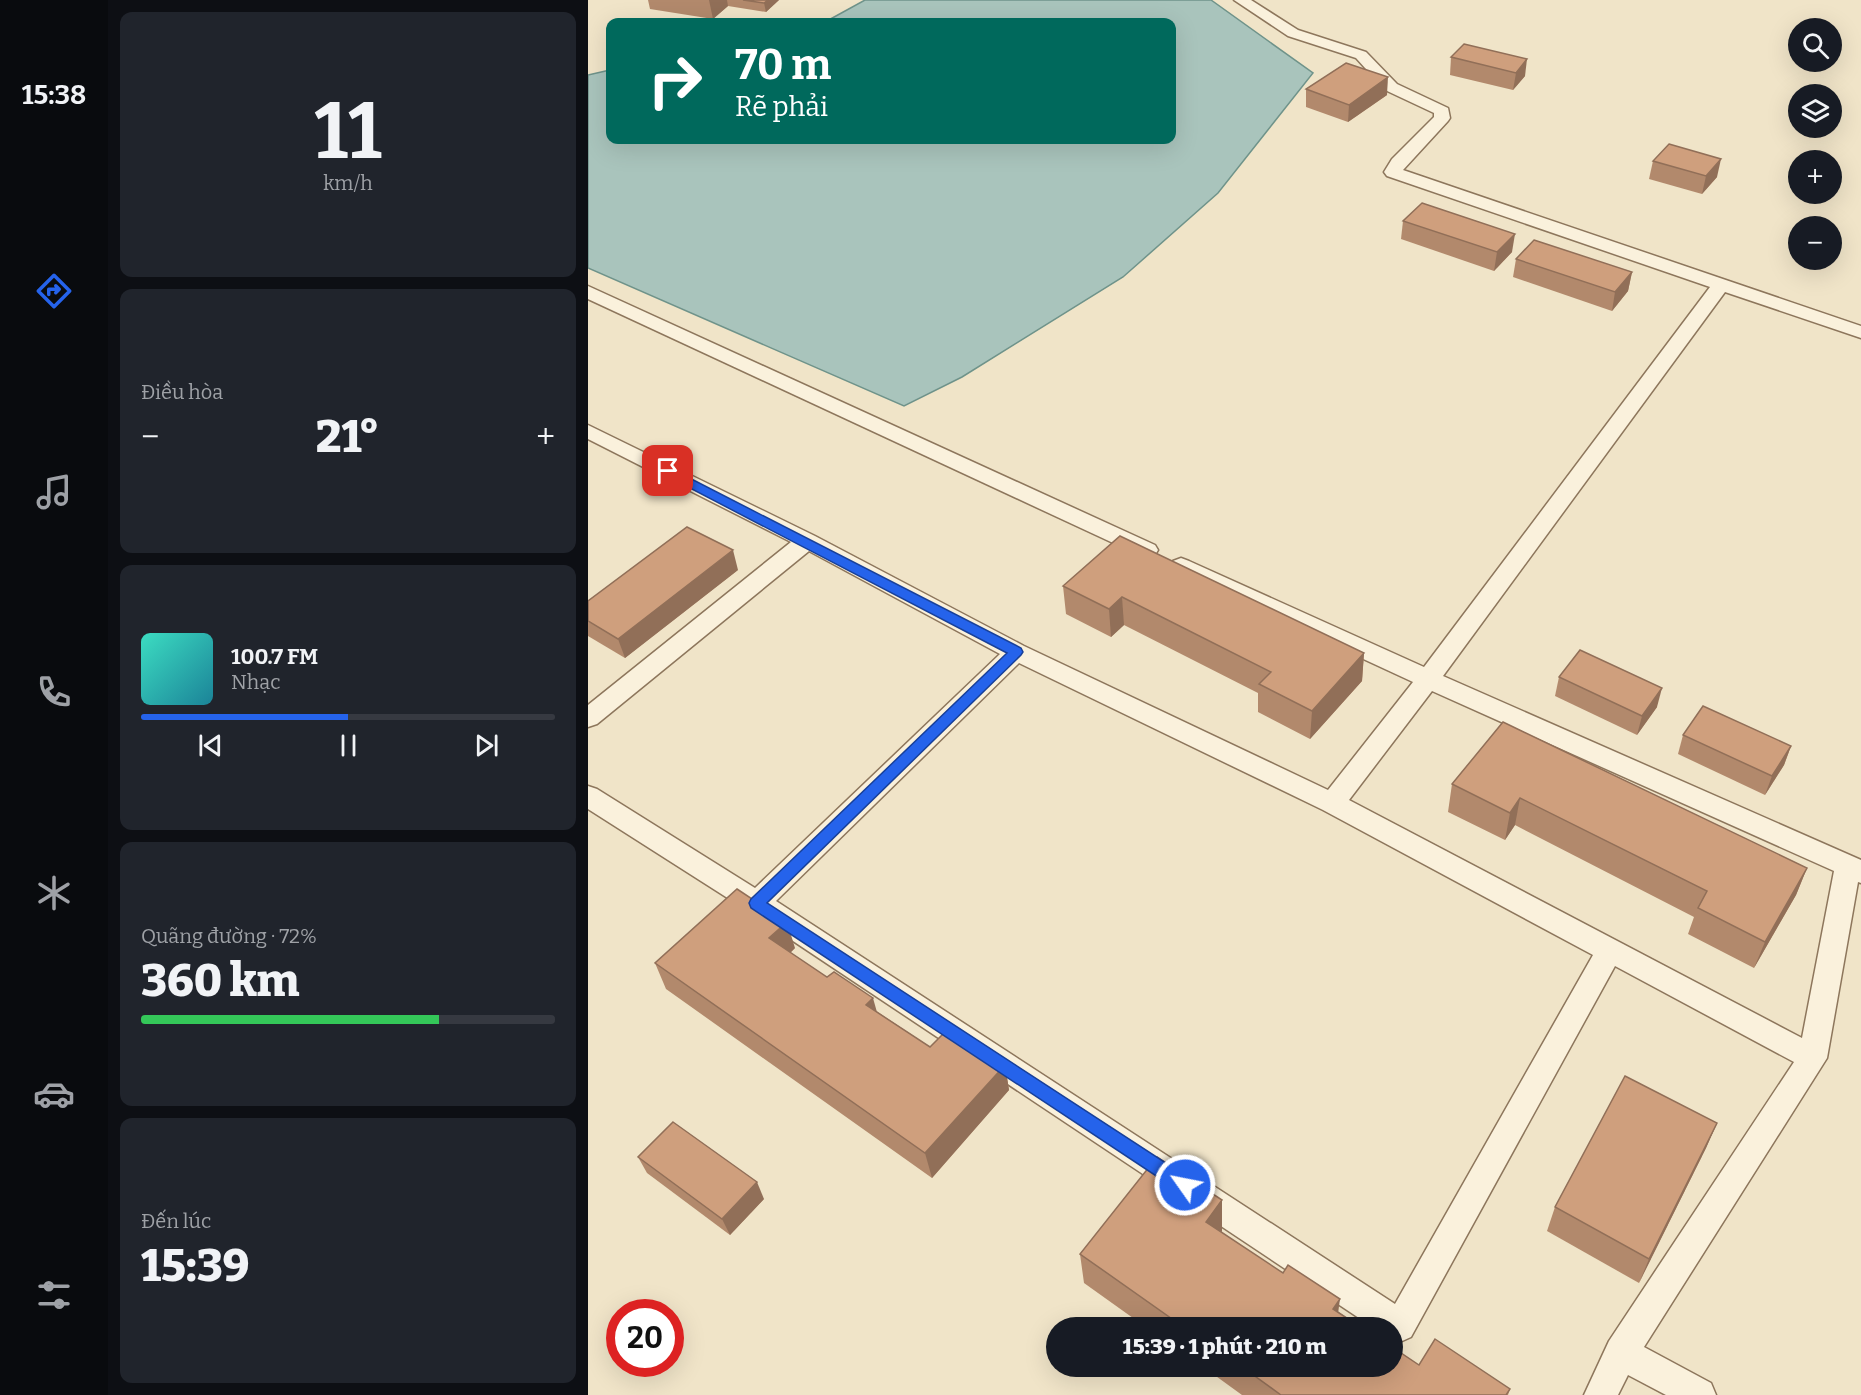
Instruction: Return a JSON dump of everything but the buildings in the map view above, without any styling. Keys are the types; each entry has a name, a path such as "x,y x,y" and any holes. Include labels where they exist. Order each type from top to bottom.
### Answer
{"lane":[{"path":"1242,0 1293,33 1361,55 1391,87 1442,111 1442,118 1398,163 1393,172 1861,332"},
{"path":"1332,802 1428,679 1721,285"},
{"path":"588,292 1428,679 1855,869 1813,1058 1621,1353 1601,1395"},
{"path":"588,431 807,541 1016,652 1332,802 1813,1058"},
{"path":"588,718 807,541"},
{"path":"757,903 1016,652"},
{"path":"588,796 757,903 1400,1326 1610,950"},
{"path":"1621,1353 1699,1395"}],"water":[{"path":"865,0 1211,0 1313,73 1218,193 1123,277 962,377 904,406 588,268 588,75 606,71 606,144 1176,144 1176,18 832,18"}],"route":[{"path":"668,471 807,541 1016,652 757,903 1185,1185"}]}
